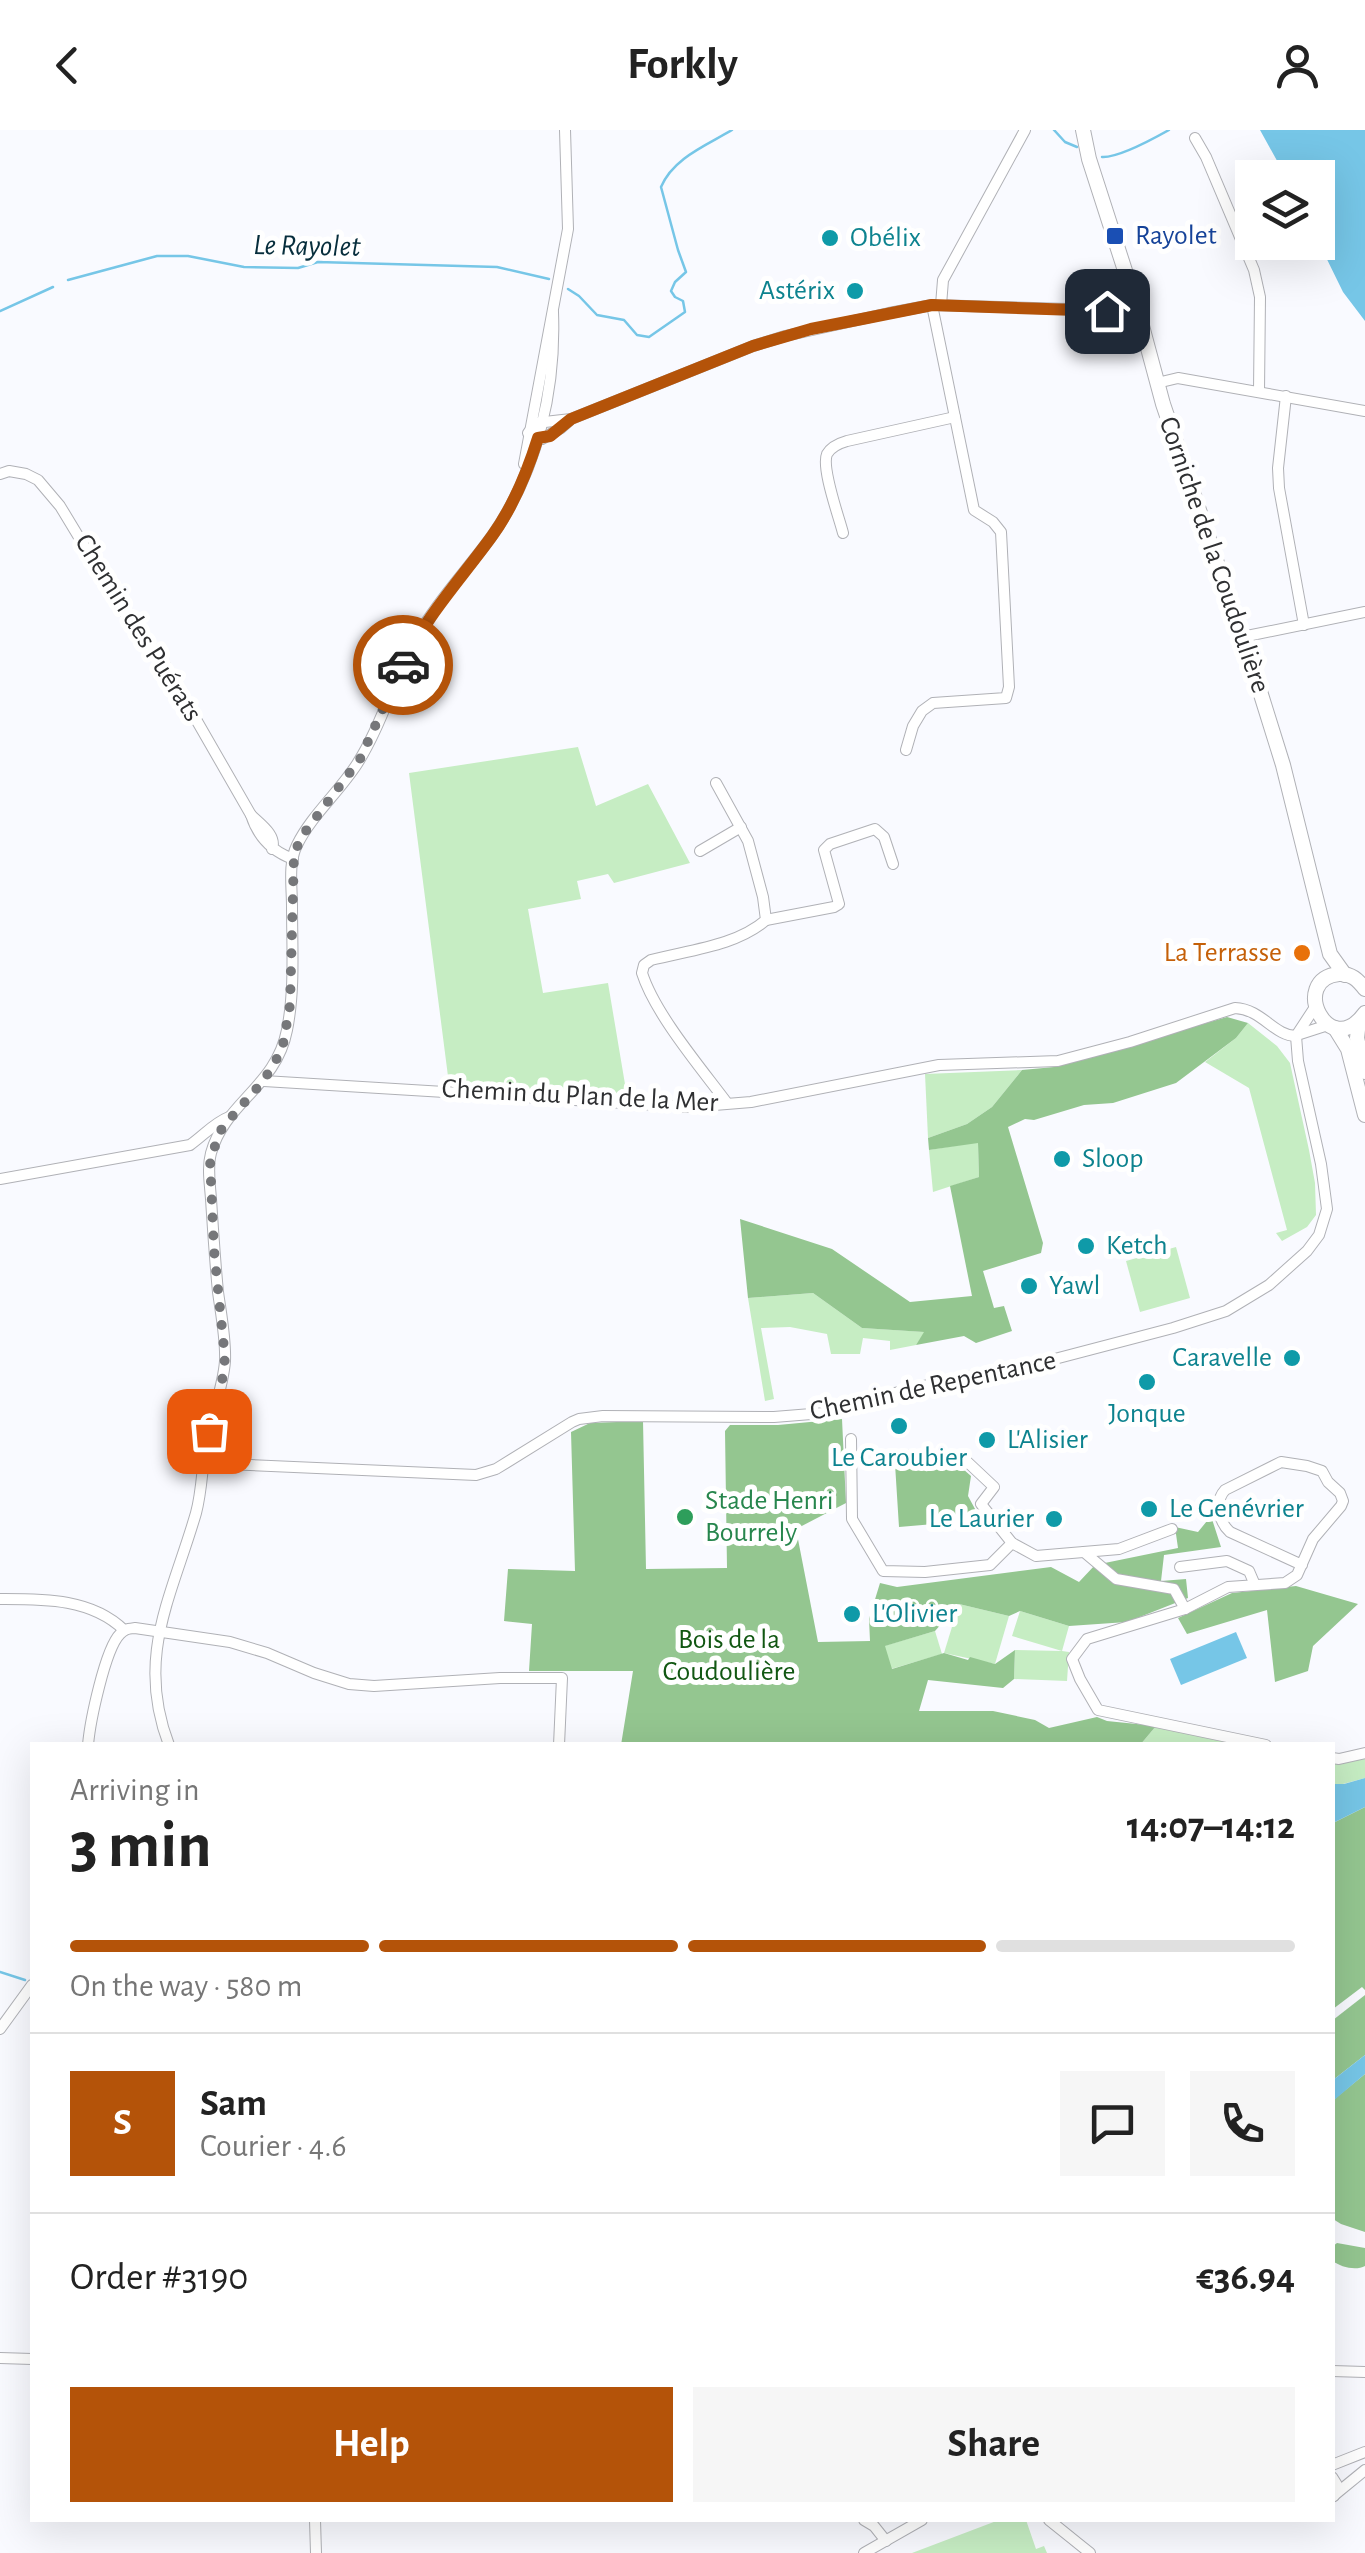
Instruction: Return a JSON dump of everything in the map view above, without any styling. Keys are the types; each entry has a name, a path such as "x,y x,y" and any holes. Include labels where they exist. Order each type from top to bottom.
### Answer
{"main road":[{"name":"Corniche de la Coudoulière","path":"1083,130 1171,431 1287,780 1330,954"},
{"path":"1330,954 1365,989"},
{"path":"1330,954 1324,980 1316,992 1315,1007 1348,1049 1365,1115"},
{"path":"1324,980 1346,974"},
{"path":"1332,1026 1348,1027 1362,1017"},
{"path":"1362,1017 1357,1038 1365,1072"}],"street":[{"path":"536,429 541,370 568,229 566,130"},
{"path":"906,750 912,726 933,703 1006,698 1010,687 1000,532 993,522 974,510 937,305 943,280 1025,130"},
{"path":"1195,138 1254,270 1260,298 1259,391"},
{"path":"536,429 571,419 769,341 811,329 937,305 1138,311"},
{"path":"168,1742 156,1696 158,1630 197,1507 225,1358 214,1250 209,1170 212,1152 230,1116 264,1080 282,1050 289,1020 293,859 297,845 360,759 419,634 493,535 514,500 552,377 553,312"},
{"path":"1157,383 1178,378 1365,411"},
{"path":"1286,396 1278,488 1304,625"},
{"path":"844,533 826,467 827,455 836,445 955,417"},
{"name":"Chemin des Puérats","path":"0,474 9,471 38,480 60,506 123,610 163,662 272,849"},
{"path":"1242,637 1365,612"},
{"path":"716,783 748,841 766,920"},
{"name":"Chemin des Puérats","path":"251,815 269,832 297,845"},
{"path":"700,850 741,827"},
{"path":"727,1103 654,999 642,973 644,965 726,942 766,920 839,904 824,850 830,844 875,829 884,837 893,864"},
{"path":"269,832 272,849 293,859"},
{"path":"1296,1036 1315,1007"},
{"name":"Chemin du Plan de la Mer","path":"264,1080 690,1107 751,1102 938,1065 1058,1061 1235,1008 1256,1013 1286,1035 1296,1036"},
{"path":"1296,1036 1332,1026"},
{"name":"Chemin de Repentance","path":"203,1463 476,1475 496,1469 579,1419 774,1417 836,1412 878,1397 1047,1361 1226,1311 1269,1285 1307,1252 1319,1234 1327,1210 1296,1036"},
{"path":"0,1179 190,1145 230,1116"},
{"path":"202,1138 212,1152"},
{"path":"190,1145 212,1152"},
{"path":"851,1439 852,1519 883,1570 925,1572 990,1565 1012,1542"},
{"path":"910,1456 960,1456 994,1487 981,1504 1012,1542 1036,1556 1119,1548 1172,1529"},
{"path":"1252,1742 1098,1710 1072,1659 1086,1639 1185,1609 1228,1587 1290,1581 1297,1576 1314,1539 1344,1500 1322,1472 1281,1462 1233,1485 1222,1494 1218,1504 1226,1529 1301,1565"},
{"path":"1084,1552 1116,1579 1174,1589 1185,1609"},
{"path":"1180,1567 1227,1561 1250,1571 1256,1585"},
{"path":"0,1599 76,1604 96,1611 124,1630 158,1630 230,1642 349,1684 562,1678 560,1742"},
{"path":"88,1742 102,1678 117,1636 124,1630"},
{"path":"1335,1759 1365,1754"},
{"path":"0,2028 30,1988"},
{"path":"0,2358 30,2358"},
{"path":"1335,2371 1365,2372"},
{"path":"1335,2464 1365,2452"},
{"path":"1335,2495 1365,2470"},
{"path":"316,2522 316,2553"},
{"path":"867,2522 886,2542"},
{"path":"864,2553 919,2522"},
{"path":"1051,2522 1090,2553"}],"green space":[{"path":"578,747 596,806 648,784 690,863 614,883 608,874 577,881 581,899 528,909 543,993 608,983 627,1096 449,1084 409,773"},
{"path":"1227,1017 1248,1023 1236,1038 1176,1083 1113,1103 1084,1105 1034,1120 1025,1119 1008,1127 1043,1243 1041,1253 983,1271 994,1308 1004,1306 1012,1331 976,1343 964,1336 916,1345 924,1332 862,1328 813,1293 748,1298 740,1219 832,1249 910,1302 972,1296 950,1186 979,1177 978,1143 929,1150 928,1138 967,1124 992,1107 1022,1070 1054,1067"},
{"path":"1248,1023 1277,1046 1290,1063 1315,1183 1316,1215 1307,1227 1282,1241 1276,1233 1287,1230 1249,1088 1205,1062 1236,1038"},
{"path":"1022,1070 992,1107 967,1124 928,1138 925,1074"},
{"path":"978,1142 979,1177 933,1192 929,1150"},
{"path":"1176,1247 1190,1298 1140,1312 1126,1261"},
{"path":"813,1293 862,1328 925,1332 916,1345 890,1350 890,1341 863,1338 860,1354 831,1354 827,1334 790,1327 761,1328 774,1399 765,1401 748,1298"},
{"name":"Bois de la Coudoulière","path":"842,1419 846,1503 796,1529 818,1642 870,1641 869,1619 880,1583 897,1587 1051,1567 1079,1582 1095,1565 1178,1548 1175,1527 1198,1532 1211,1516 1221,1547 1164,1555 1161,1581 1186,1579 1188,1598 1127,1622 1069,1626 1020,1611 1009,1616 959,1604 935,1631 885,1646 892,1669 944,1653 995,1664 1015,1650 1014,1679 1003,1688 928,1680 919,1711 993,1711 1035,1720 1049,1728 1097,1717 1156,1726 1143,1742 621,1742 633,1671 529,1671 532,1624 504,1621 508,1569 575,1571 571,1432 590,1423 643,1421 646,1569 727,1568 725,1431 730,1425"},
{"path":"955,1462 971,1476 968,1496 981,1520 899,1527 895,1464"},
{"path":"1296,1586 1358,1604 1313,1646 1308,1671 1275,1682 1267,1610 1187,1634 1178,1618 1232,1593"},
{"path":"959,1604 1009,1616 995,1664 944,1653"},
{"path":"1020,1611 1069,1626 1062,1651 1012,1636"},
{"path":"935,1631 942,1654 891,1669 884,1646"},
{"path":"1015,1650 1069,1652 1067,1681 1014,1679"},
{"path":"1156,1726 1237,1742 1143,1742"},
{"path":"1365,1757 1365,1778 1335,1784 1335,1760"},
{"path":"1365,1807 1365,1990 1362,1987 1335,2007 1335,1822"},
{"path":"1365,1995 1365,2055 1335,2078 1335,2018"},
{"path":"1365,2074 1365,2232 1335,2220 1335,2099"},
{"path":"1335,2244 1365,2248 1365,2266 1348,2268 1335,2262"},
{"path":"994,2522 1027,2522 1036,2549 1044,2546 1047,2553 912,2553"}],"water":[{"path":"1260,130 1365,130 1365,321 1343,292 1327,260 1335,260 1335,160 1277,160"},
{"path":"1236,1632 1247,1658 1181,1685 1170,1659"},
{"path":"1365,1778 1365,1807 1335,1822 1335,1784"},
{"path":"1365,2055 1365,2074 1335,2099 1335,2078"}],"waterway":[{"name":"Le Rayolet","path":"568,289 597,315 624,320 637,335 649,337 685,312 683,301 671,291 686,272 661,187 682,160 732,130"},
{"name":"Le Rayolet","path":"1054,130 1065,142 1077,147"},
{"name":"Le Rayolet","path":"1102,157 1126,151 1169,130"},
{"name":"Le Rayolet","path":"68,280 157,256 188,256 244,267 298,268 318,262 497,267 549,279"},
{"name":"Le Rayolet","path":"0,311 53,287"},
{"path":"0,1972 25,1980"}],"way so far":[{"path":"209,1431 225,1358 210,1159 222,1128 264,1080 282,1050 289,1020 292,869 297,845 360,759 403,665"}],"place":[{"name":"Rayolet","path":"1115,236"},
{"name":"Obélix","path":"830,238"},
{"name":"Astérix","path":"855,291"},
{"name":"La Terrasse","path":"1302,953"},
{"name":"Sloop","path":"1062,1159"},
{"name":"Ketch","path":"1086,1246"},
{"name":"Yawl","path":"1029,1286"},
{"name":"Caravelle","path":"1292,1358"},
{"name":"Jonque","path":"1147,1382"},
{"name":"Le Caroubier","path":"899,1426"},
{"name":"L'Alisier","path":"987,1440"},
{"name":"Le Genévrier","path":"1149,1509"},
{"name":"Stade Henri Bourrely","path":"685,1517"},
{"name":"Le Laurier","path":"1054,1519"},
{"name":"L'Olivier","path":"852,1614"}],"route":[{"path":"403,665 425,624 504,517 538,438 550,436 571,419 753,346 811,329 932,305 1107,311"}]}
